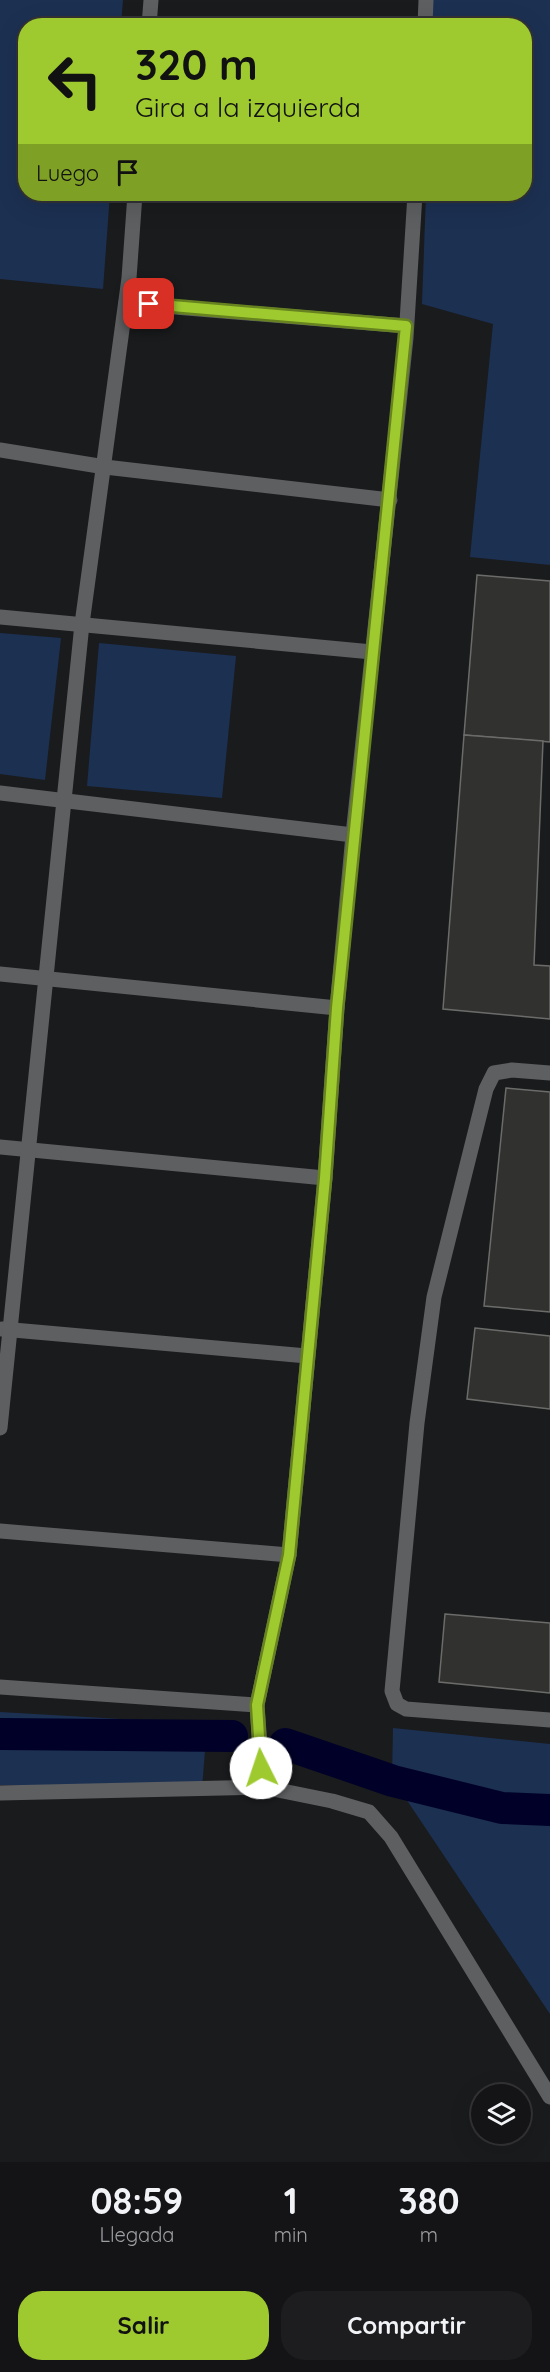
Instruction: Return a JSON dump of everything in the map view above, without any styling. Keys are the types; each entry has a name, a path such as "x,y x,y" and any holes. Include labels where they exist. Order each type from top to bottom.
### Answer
{"street":[{"path":"150,18 151,0"},
{"path":"425,18 426,0"},
{"path":"0,1428 5,1330 28,1150 82,624 126,303 134,201"},
{"path":"263,1787 257,1705 289,1555 325,1178 337,1008 372,652 390,500 406,326 414,201"},
{"path":"126,303 406,326"},
{"path":"0,450 105,467 390,500"},
{"path":"0,617 372,652"},
{"path":"0,793 354,835"},
{"path":"0,974 337,1008"},
{"path":"550,1073 512,1070 494,1073 486,1089 434,1297 417,1422 392,1691 397,1704 406,1709 550,1720"},
{"path":"0,1147 325,1178"},
{"path":"5,1330 307,1356"},
{"path":"0,1531 289,1555"},
{"path":"0,1687 257,1705"},
{"path":"0,1793 263,1787 332,1801 369,1812 391,1836 550,2097"}],"shaded area":[{"path":"0,0 123,0 122,18 18,18 18,201 109,201 103,289 0,279"},
{"path":"433,0 550,0 550,565 470,557 493,324 422,304 426,201 532,201 532,18 433,18"},
{"path":"0,633 61,638 45,780 0,774"},
{"path":"99,643 236,656 222,798 87,786"},
{"path":"0,1712 207,1724 202,1789 0,1785"},
{"path":"393,1728 550,1744 550,2014 392,1778"}],"building":[{"path":"477,575 550,581 550,742 464,735"},
{"path":"464,735 543,741 534,965 550,966 550,1019 443,1009"},
{"path":"506,1088 550,1092 550,1312 484,1306"},
{"path":"475,1328 550,1336 550,1409 467,1399"},
{"path":"445,1614 550,1623 550,1693 439,1682"}],"waterway":[{"path":"0,1734 232,1736"},
{"path":"285,1744 393,1781 502,1808 550,1810"}],"route":[{"path":"149,304 406,326 337,1008 325,1178 289,1555 257,1705 261,1768"}]}
